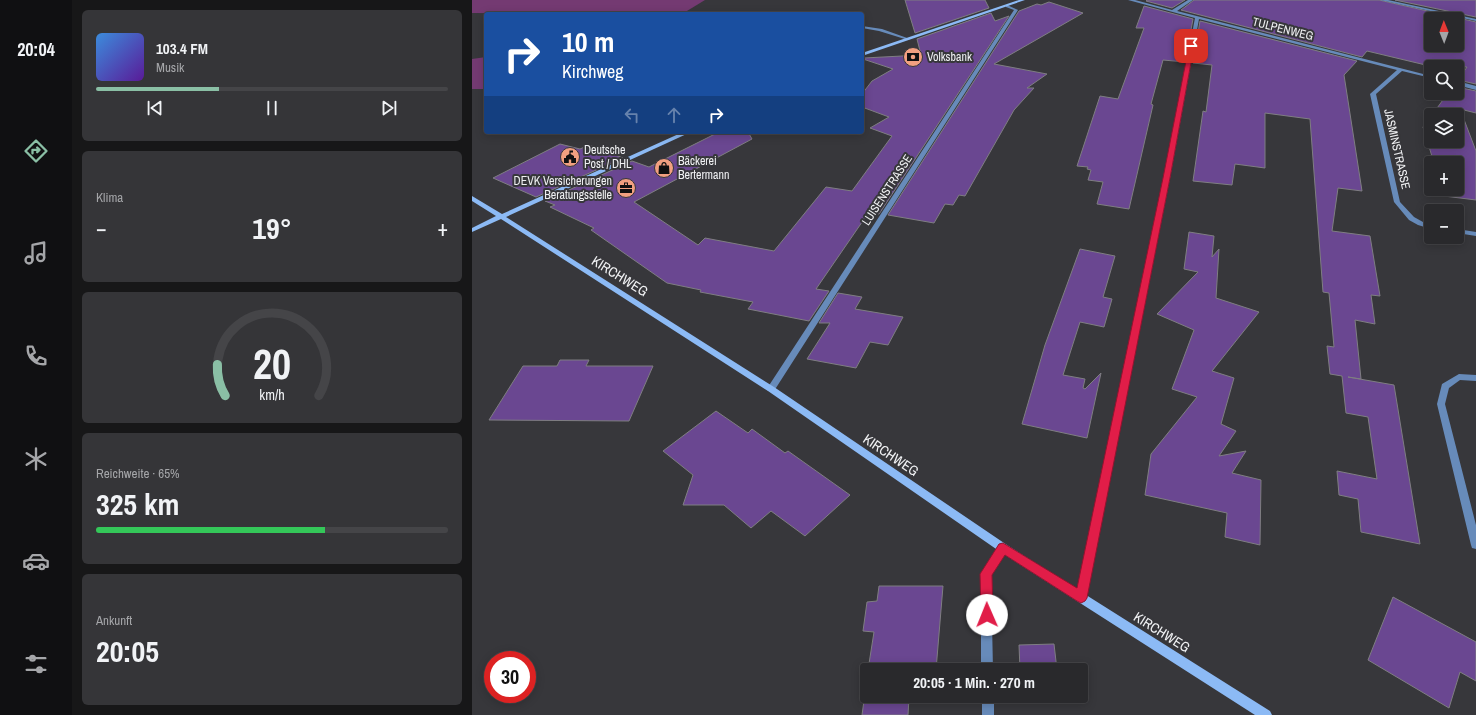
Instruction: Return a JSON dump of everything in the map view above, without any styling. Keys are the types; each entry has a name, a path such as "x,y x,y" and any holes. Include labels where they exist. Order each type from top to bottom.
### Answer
{"street":[{"path":"864,54 1023,0"},
{"name":"TULPENWEG","path":"1130,0 1424,74"},
{"path":"1173,11 1191,0"},
{"path":"1382,0 1476,20"},
{"name":"LUISENSTRASSE","path":"770,389 1016,10 1007,6"},
{"path":"1081,598 1165,186 1197,17"},
{"path":"864,27 880,30 908,39"},
{"name":"JASMINSTRASSE","path":"1401,69 1373,94 1398,202 1406,214 1424,225"},
{"path":"1464,85 1476,88"},
{"path":"472,230 684,134"},
{"name":"KIRCHWEG","path":"472,198 770,389 1003,548 1266,715"},
{"path":"1464,232 1476,234"},
{"path":"1476,378 1459,377 1445,386 1441,404 1476,545"},
{"path":"987,663 986,574 1003,548"},
{"path":"988,703 988,715"}],"shaded area":[{"path":"472,0 705,0 685,12 472,13"},
{"path":"484,57 484,89 472,89 472,59"}],"building":[{"path":"905,0 985,0 989,8 915,33"},
{"path":"1185,0 1172,8 1146,1"},
{"path":"1194,0 1379,0 1432,12 1424,12 1424,52 1464,52 1464,19 1476,22 1476,84 1464,81 1464,71 1467,67 1464,67 1464,60 1424,60 1424,65 1367,51 1362,57 1181,10"},
{"path":"1395,0 1476,0 1476,17 1464,14 1464,12 1452,12"},
{"path":"1049,2 1083,13 994,64 1047,74 1027,88 1034,88 1014,110 965,196 959,195 953,205 945,204 934,223 888,215 1019,11 1037,4 1041,5"},
{"path":"1144,6 1193,19 1185,62 1163,60 1151,104 1153,105 1129,209 1097,204 1103,182 1088,180 1091,170 1087,169 1088,167 1077,166 1100,96 1118,99 1144,28 1136,28"},
{"path":"991,13 995,21 1009,16 879,214 869,212 816,289 829,291 809,321 748,309 753,302 700,292 701,290 667,283 591,230 594,228 550,207 555,205 545,201 632,161 649,167 715,134 749,134 752,139 634,202 698,245 705,238 774,251 826,187 852,191 892,136 870,128 889,117 864,108 864,91 872,81 893,69 864,59 864,58 921,55 917,39"},
{"path":"1200,21 1357,61 1344,75 1362,191 1338,188 1332,231 1370,236 1380,296 1371,295 1375,324 1355,320 1361,379 1348,377 1394,385 1420,544 1361,532 1358,499 1339,495 1337,471 1377,479 1368,417 1346,413 1342,376 1330,374 1327,346 1334,347 1329,293 1323,292 1310,119 1265,113 1265,168 1235,164 1232,185 1193,181 1203,111 1206,112 1212,65 1193,63"},
{"path":"1464,88 1476,91 1476,113 1464,110 1464,108 1437,108 1443,100 1464,100"},
{"path":"1464,120 1476,151 1476,200 1444,196 1464,196 1464,156 1432,156 1429,148 1464,148"},
{"path":"560,144 580,149 589,145 623,158 536,197 493,178"},
{"path":"1189,232 1214,236 1212,257 1219,249 1216,298 1259,312 1212,371 1234,378 1221,424 1236,431 1219,456 1246,451 1232,473 1261,480 1260,545 1225,537 1227,513 1145,495 1151,454 1197,397 1172,389 1194,330 1157,314 1198,272 1184,269"},
{"path":"1080,249 1115,256 1103,297 1112,299 1104,327 1080,322 1063,375 1085,379 1083,388 1085,389 1101,373 1087,438 1022,424 1045,345"},
{"path":"838,293 862,297 855,309 903,317 888,345 870,342 856,368 807,359 830,323 819,323"},
{"path":"560,360 589,360 586,366 653,366 629,421 489,420 523,366 557,366"},
{"path":"716,411 748,433 752,429 785,453 788,451 850,495 805,536 771,511 751,528 724,505 683,505 693,475 663,451"},
{"path":"879,586 943,586 937,663 869,663 874,632 863,631 867,602 877,601"},
{"path":"1393,597 1476,642 1476,681 1460,672 1449,708 1368,660"},
{"path":"1054,644 1056,663 1020,663 1019,645"},
{"path":"864,703 909,703 908,715 862,715"}],"place":[{"name":"Volksbank","path":"913,57"},
{"name":"Deutsche Post / DHL","path":"570,157"},
{"name":"Bäckerei Bertermann","path":"664,168"},
{"name":"DEVK Versicherungen Beratungsstelle","path":"626,188"}],"route":[{"path":"987,615 986,574 1003,548 1081,598 1167,178 1191,46"}]}
